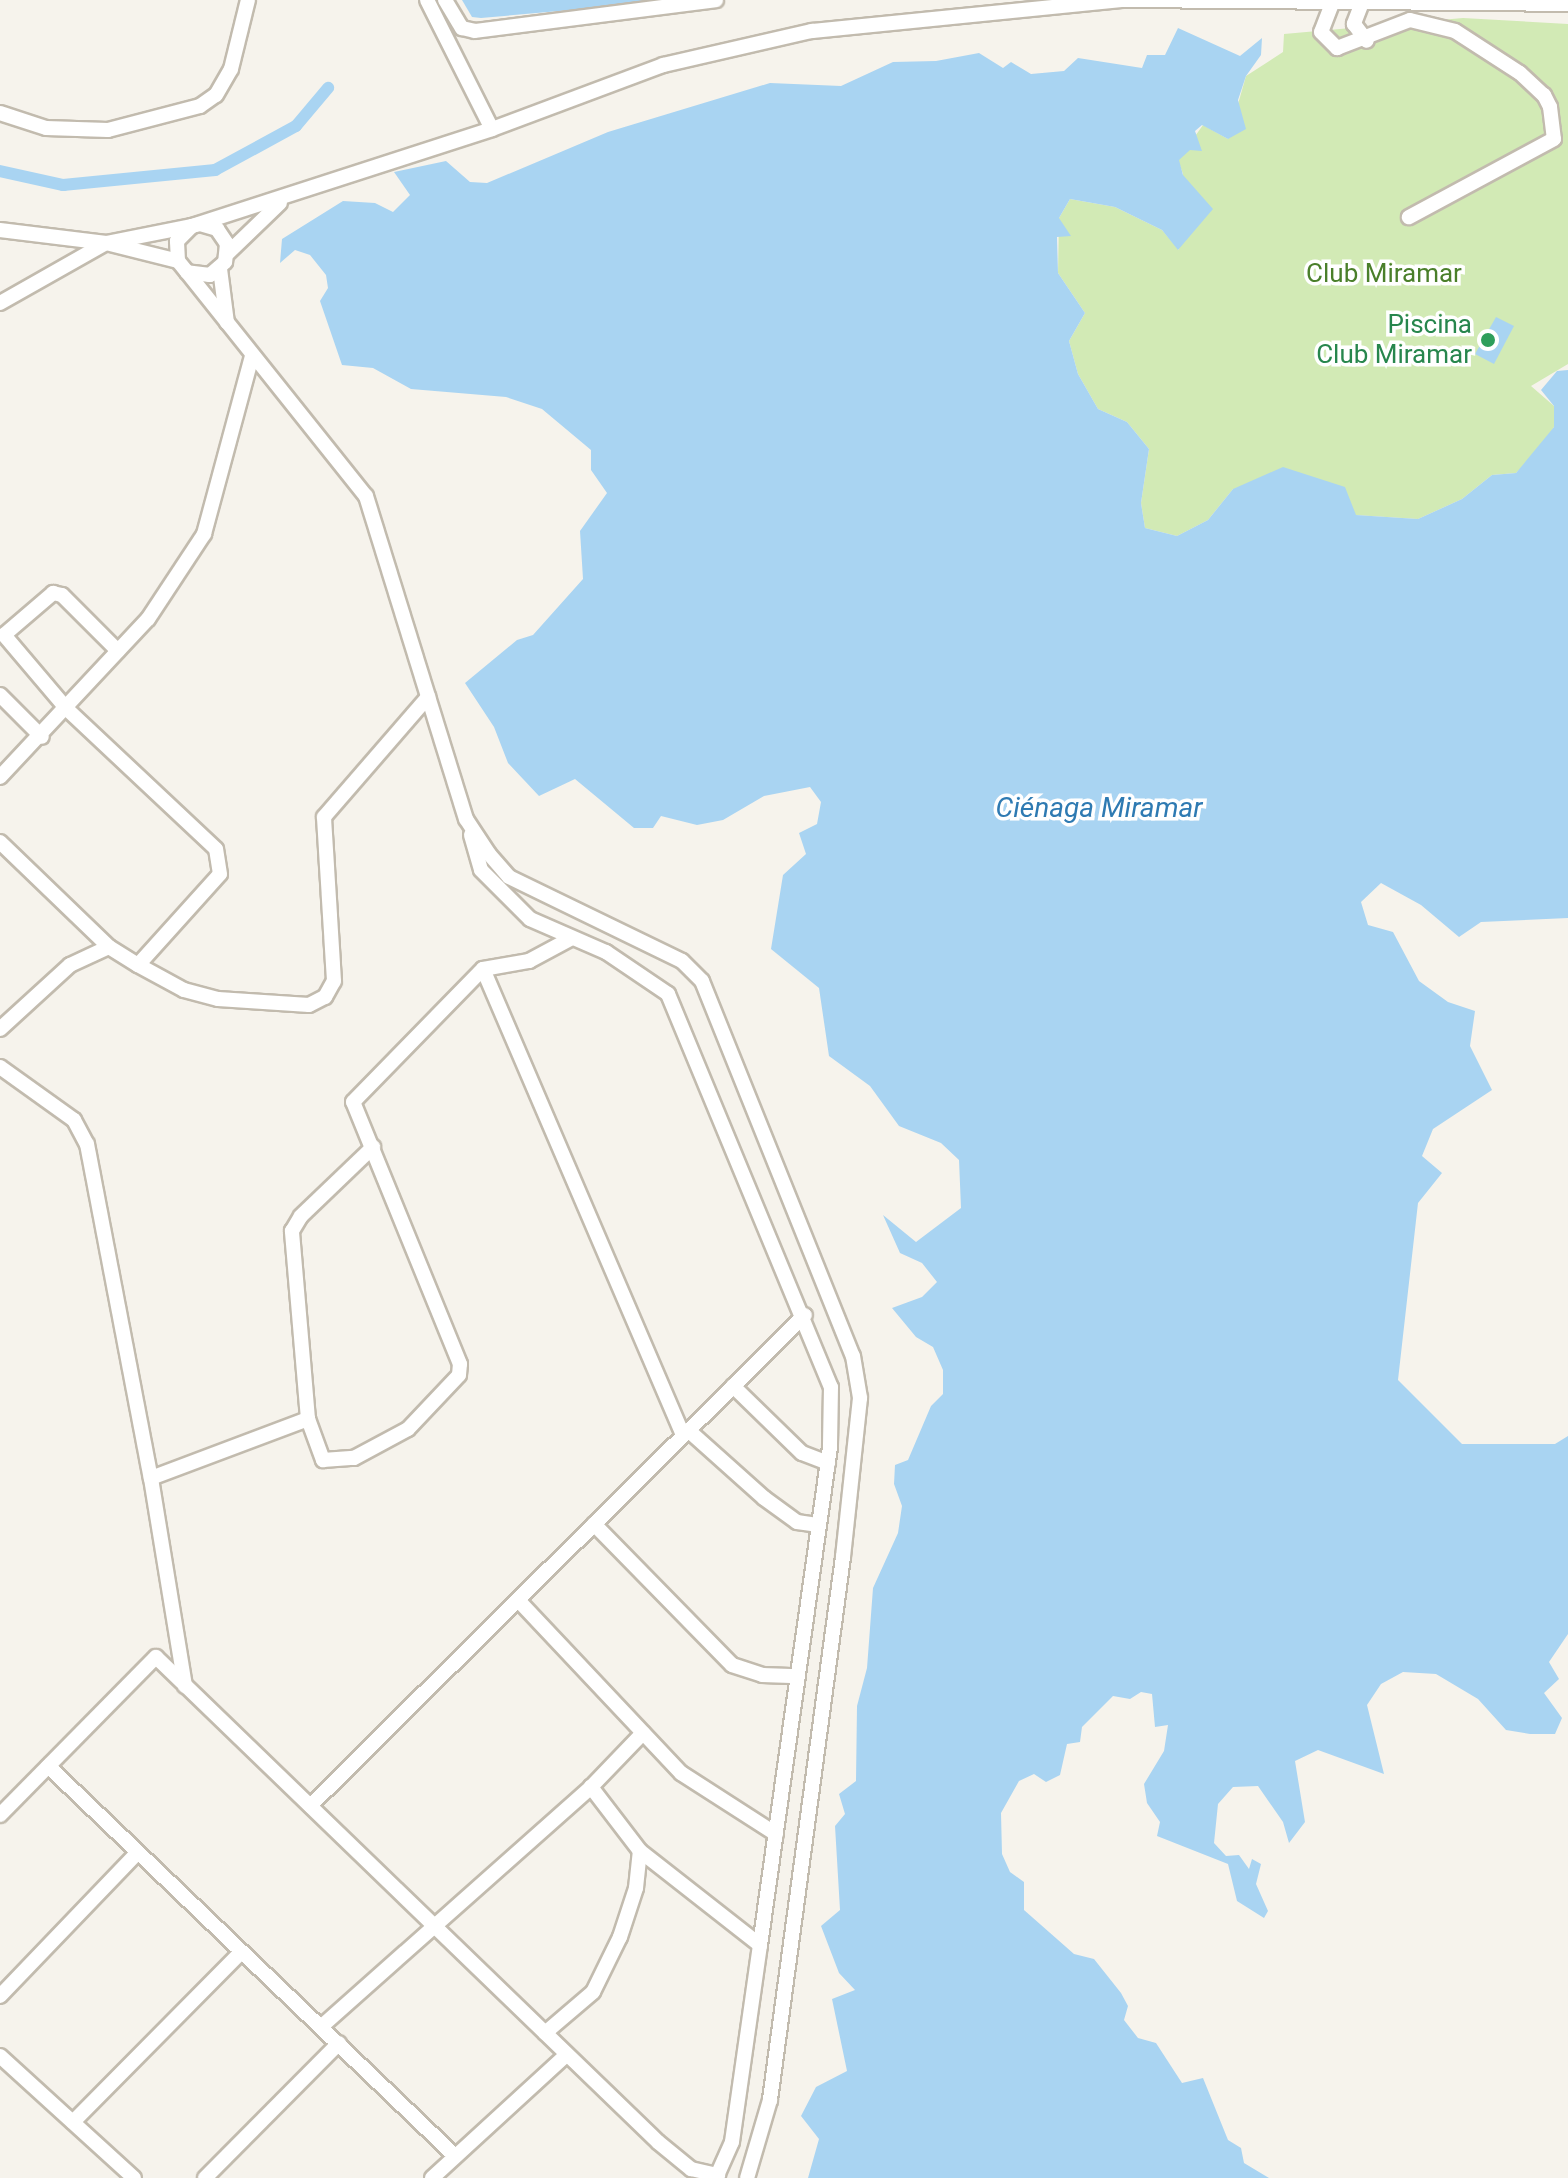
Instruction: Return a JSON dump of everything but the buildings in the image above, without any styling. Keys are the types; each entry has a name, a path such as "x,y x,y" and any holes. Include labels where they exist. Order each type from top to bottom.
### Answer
{"street":[{"path":"0,113 46,128 108,130 200,106 216,95 231,69 248,0"},
{"path":"427,0 492,129"},
{"path":"445,0 462,28 475,31 716,0"},
{"path":"0,303 106,243 192,226 284,200 492,129 663,65 812,31 1124,0 1568,4"},
{"path":"1363,0 1354,24 1367,41"},
{"path":"1333,1 1322,20 1326,42 1337,48 1367,41 1392,24 1410,20 1455,31 1505,62 1544,95 1555,126 1554,139 1409,217"},
{"path":"228,327 220,269 228,253 284,200"},
{"path":"192,226 217,229 228,253"},
{"path":"0,1815 156,1657 545,2033 565,2056 691,2169 717,2176 732,2142 828,1463 831,1387 805,1315 668,994 641,972 530,919 497,891 481,870 366,496 183,267 177,241 192,226"},
{"path":"0,230 106,243 183,267 198,276 220,269"},
{"path":"0,777 42,737 148,619 209,522 252,356"},
{"path":"118,651 62,595 53,593 4,635 66,708 216,849 220,874 138,965"},
{"path":"0,695 42,737"},
{"path":"0,842 109,947 184,990 218,999 309,1005 325,997 334,981 324,817 428,697"},
{"path":"466,819 509,877 695,971 853,1356 860,1398 843,1557 770,2100 747,2178"},
{"path":"373,1147 292,1231 308,1419 323,1460 354,1458 408,1429 461,1369 373,1147 354,1109 357,1096 483,969 529,961 570,939"},
{"path":"0,1029 70,965 109,947"},
{"path":"483,969 686,1433 797,1522 819,1525"},
{"path":"0,1067 74,1120 87,1144 151,1478 185,1686"},
{"path":"310,1806 805,1315"},
{"path":"733,1386 802,1453 828,1463"},
{"path":"151,1478 308,1419"},
{"path":"594,1524 732,1665 762,1675 798,1676"},
{"path":"518,1600 681,1773 776,1834"},
{"path":"322,2026 591,1787 643,1733"},
{"path":"48,1766 239,1954 322,2026 454,2155"},
{"path":"591,1787 640,1851 760,1945"},
{"path":"545,2033 593,1992 620,1937 636,1888 640,1851"},
{"path":"0,1996 137,1853"},
{"path":"73,2122 239,1954"},
{"path":"205,2178 339,2043"},
{"path":"432,2178 565,2056"},
{"path":"2,2061 134,2178"}],"green space":[{"name":"Club Miramar","path":"1463,18 1568,24 1568,364 1531,386 1554,406 1554,427 1542,446 1516,473 1492,475 1462,499 1418,519 1355,515 1233,489 1208,520 1177,536 1145,528 1141,503 1149,449 1127,422 1098,409 1078,374 1069,341 1085,313 1058,273 1059,218 1070,199 1115,207 1162,230 1179,250 1183,174 1178,160 1203,125 1228,139 1246,76 1283,52 1284,34"}],"water":[{"path":"462,0 673,1 481,18 472,17"},
{"name":"Ciénaga Miramar","path":"1178,28 1240,56 1262,38 1261,55 1246,76 1238,100 1246,129 1228,139 1202,125 1195,131 1202,151 1190,150 1179,160 1183,175 1213,209 1178,250 1162,230 1115,207 1070,199 1059,218 1071,236 1057,237 1058,273 1085,313 1069,341 1078,374 1098,409 1127,422 1149,449 1141,503 1145,528 1177,536 1208,520 1233,489 1283,467 1345,487 1356,515 1418,519 1462,499 1492,475 1516,473 1554,427 1554,406 1541,390 1557,371 1568,370 1568,918 1481,922 1459,937 1421,905 1381,883 1361,902 1368,925 1393,932 1419,981 1448,1002 1475,1011 1470,1046 1492,1090 1433,1129 1422,1156 1442,1173 1418,1203 1398,1380 1462,1444 1555,1444 1568,1436 1568,1634 1549,1662 1559,1679 1544,1693 1562,1718 1555,1734 1506,1730 1478,1699 1436,1674 1403,1672 1381,1684 1367,1705 1384,1774 1318,1750 1295,1761 1305,1822 1289,1843 1283,1822 1258,1786 1233,1787 1218,1804 1214,1843 1226,1856 1239,1855 1249,1869 1252,1859 1261,1864 1256,1884 1268,1911 1264,1918 1237,1901 1228,1864 1157,1836 1160,1822 1147,1803 1144,1784 1164,1751 1168,1725 1155,1727 1152,1694 1141,1692 1130,1699 1113,1696 1082,1727 1080,1742 1067,1744 1060,1775 1046,1782 1034,1774 1019,1781 1001,1813 1002,1854 1010,1872 1024,1882 1024,1910 1074,1954 1094,1959 1128,2006 1124,2020 1138,2038 1156,2043 1182,2083 1203,2078 1228,2140 1241,2148 1244,2163 1269,2178 808,2178 819,2139 801,2116 816,2087 847,2071 832,1999 855,1990 839,1973 821,1926 840,1910 835,1826 845,1814 839,1794 856,1781 857,1706 867,1668 873,1588 898,1533 902,1506 894,1484 895,1465 908,1460 931,1406 943,1394 943,1370 933,1347 916,1337 892,1308 922,1297 937,1282 922,1263 900,1253 883,1215 916,1242 961,1208 959,1160 941,1143 899,1126 870,1086 829,1056 819,988 771,949 783,875 806,854 799,833 817,824 821,802 810,787 764,796 723,820 697,825 661,816 653,828 634,828 575,779 539,796 508,763 494,727 465,683 517,640 533,635 583,579 580,531 607,493 591,470 591,450 542,409 506,397 411,389 373,368 342,365 320,301 328,288 326,275 310,255 295,250 280,263 282,239 343,201 375,203 393,212 410,195 394,172 446,161 470,182 487,183 608,132 770,83 841,86 893,62 936,61 979,53 1003,68 1011,62 1031,74 1064,71 1078,58 1142,68 1147,55 1165,55"},
{"path":"1496,317 1514,326 1494,364 1475,354"}],"waterway":[{"path":"0,171 63,185 215,170 296,126 328,88"}],"place":[{"name":"Piscina Club Miramar","path":"1488,340"}]}
